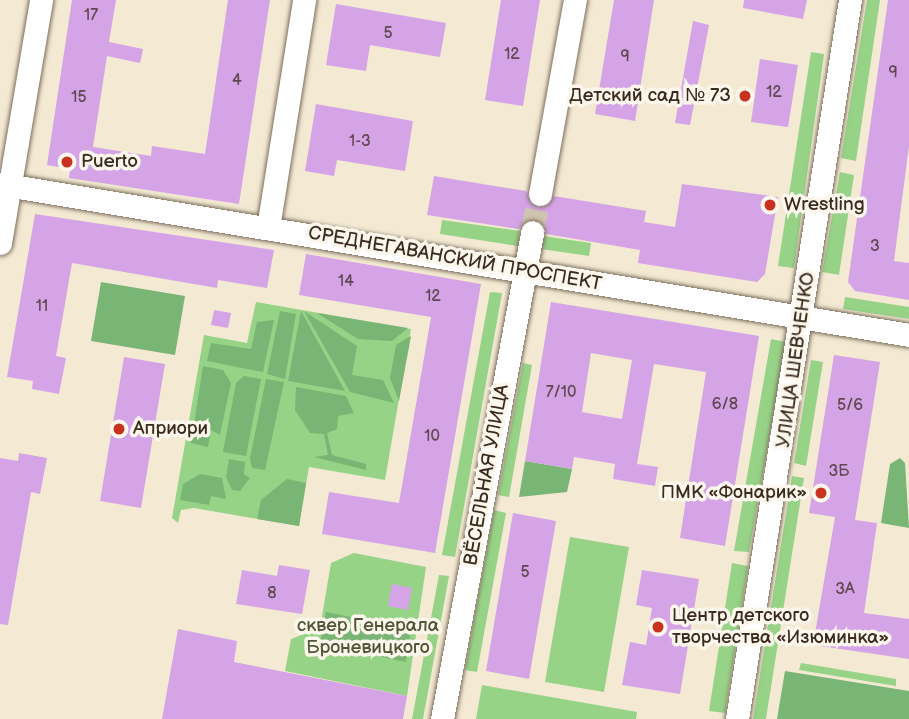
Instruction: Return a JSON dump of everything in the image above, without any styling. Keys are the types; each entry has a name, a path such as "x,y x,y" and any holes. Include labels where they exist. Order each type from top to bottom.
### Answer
{"street":[{"path":"0,243 5,184 41,0"},
{"path":"268,228 304,0"},
{"path":"540,194 575,0"},
{"name":"УЛИЦА ШЕВЧЕНКО","path":"737,719 803,318 850,0"},
{"name":"СРЕДНЕГАВАНСКИЙ ПРОСПЕКТ","path":"5,184 909,335"},
{"name":"ВЁСЕЛЬНАЯ УЛИЦА","path":"442,719 532,232"}],"green space":[{"path":"867,0 880,0 856,161 841,158"},
{"path":"811,52 824,54 794,268 778,266"},
{"path":"840,172 854,175 839,275 822,272"},
{"path":"442,220 520,231 518,246 440,234"},
{"path":"543,236 591,243 589,256 541,249"},
{"path":"101,282 185,296 175,355 91,341"},
{"path":"490,292 502,293 455,557 442,555"},
{"path":"845,297 909,307 909,319 843,309"},
{"path":"256,302 411,329 385,480 309,467 299,526 194,508 181,510 178,523 172,518 204,335 247,343"},
{"path":"280,311 296,314 285,379 267,374"},
{"path":"301,311 345,391 288,381"},
{"path":"304,311 357,346 352,375 383,380 394,403 350,392"},
{"path":"317,313 408,328 392,341 358,339"},
{"path":"274,320 263,372 207,361 211,343 251,349 257,322"},
{"path":"411,336 399,401 390,378 396,345"},
{"path":"771,339 786,342 749,552 734,551"},
{"path":"811,360 823,362 806,466 794,463"},
{"path":"523,363 532,365 509,497 498,495"},
{"path":"203,366 223,370 231,383 220,435 211,430 208,447 191,443"},
{"path":"244,376 261,379 246,456 223,452 236,383"},
{"path":"266,379 284,382 265,470 252,468 250,458"},
{"path":"296,387 346,396 354,413 338,416 337,429 327,433 332,455 366,464 366,470 314,457 328,455 324,434 310,433 295,410"},
{"path":"900,458 905,463 909,528 881,523 890,464"},
{"path":"229,459 245,462 244,474 250,478 240,491 232,490 226,477"},
{"path":"525,461 572,469 567,492 519,497"},
{"path":"200,474 222,478 226,499 211,496 209,505 180,500 183,484"},
{"path":"792,476 804,478 766,719 753,719"},
{"path":"287,479 306,483 299,526 257,519 261,500"},
{"path":"494,510 506,513 477,672 465,670"},
{"path":"570,537 629,547 604,692 545,682"},
{"name":"сквер Генерала Броневицкого","path":"354,553 426,567 407,696 285,671 291,639 320,628 331,563"},
{"path":"732,563 748,566 725,713 709,711"},
{"path":"439,575 449,576 423,719 412,719"},
{"path":"326,612 411,629 406,662 320,644"},
{"path":"801,663 896,679 896,686 799,670"},
{"path":"785,671 909,691 909,719 777,719"},
{"path":"482,685 637,712 636,719 476,719"}],"building":[{"path":"72,0 116,0 109,42 143,49 140,63 107,56 93,147 151,156 152,146 205,154 228,0 270,0 239,204 69,178 70,169 47,165"},
{"path":"501,0 540,0 523,106 485,100"},
{"path":"614,0 654,0 635,121 595,114"},
{"path":"744,0 807,0 803,19 743,8"},
{"path":"888,0 909,0 909,146 894,261 909,263 909,300 855,291 848,282"},
{"path":"336,4 446,23 440,57 370,45 366,71 326,65"},
{"path":"693,21 709,25 690,125 675,123"},
{"path":"760,59 798,65 788,127 751,122"},
{"path":"316,104 413,121 405,171 337,160 334,176 305,171"},
{"path":"434,176 526,191 538,208 554,196 646,211 644,222 675,227 682,184 778,197 765,274 757,282 638,263 640,250 546,234 534,218 518,229 427,215"},
{"path":"35,214 274,250 267,288 218,280 217,288 72,263 56,356 66,358 59,394 32,389 33,381 7,377"},
{"path":"306,254 481,284 435,553 322,534 329,492 399,503 431,317 299,295"},
{"path":"551,302 759,336 725,546 680,538 706,372 654,364 637,464 658,467 655,486 613,479 615,464 574,457 572,469 525,461","holes":["591,353 632,360 622,419 582,412"]},
{"path":"214,310 231,313 228,328 211,325"},
{"path":"834,355 880,362 855,520 877,523 864,613 909,619 909,659 813,645 835,517 809,513"},
{"path":"124,357 165,364 141,508 100,501"},
{"path":"19,453 47,458 40,494 31,492 8,625 0,624 0,458 18,461"},
{"path":"513,513 556,521 529,679 486,671"},
{"path":"279,565 310,570 302,614 236,604 242,570 277,576"},
{"path":"642,570 699,579 680,694 622,685 630,642 646,645 652,608 636,605"},
{"path":"392,584 412,588 408,610 388,606"},
{"path":"178,629 237,641 234,662 407,696 403,719 162,719"}],"tunnel":[{"path":"532,232 540,194"}],"place":[{"name":"Детский сад № 73","path":"745,96"},
{"name":"Puerto","path":"67,162"},
{"name":"Wrestling","path":"770,205"},
{"name":"Априори","path":"119,429"},
{"name":"ПМК «Фонарик»","path":"821,493"},
{"name":"Центр детского творчества «Изюминка»","path":"658,627"}]}
